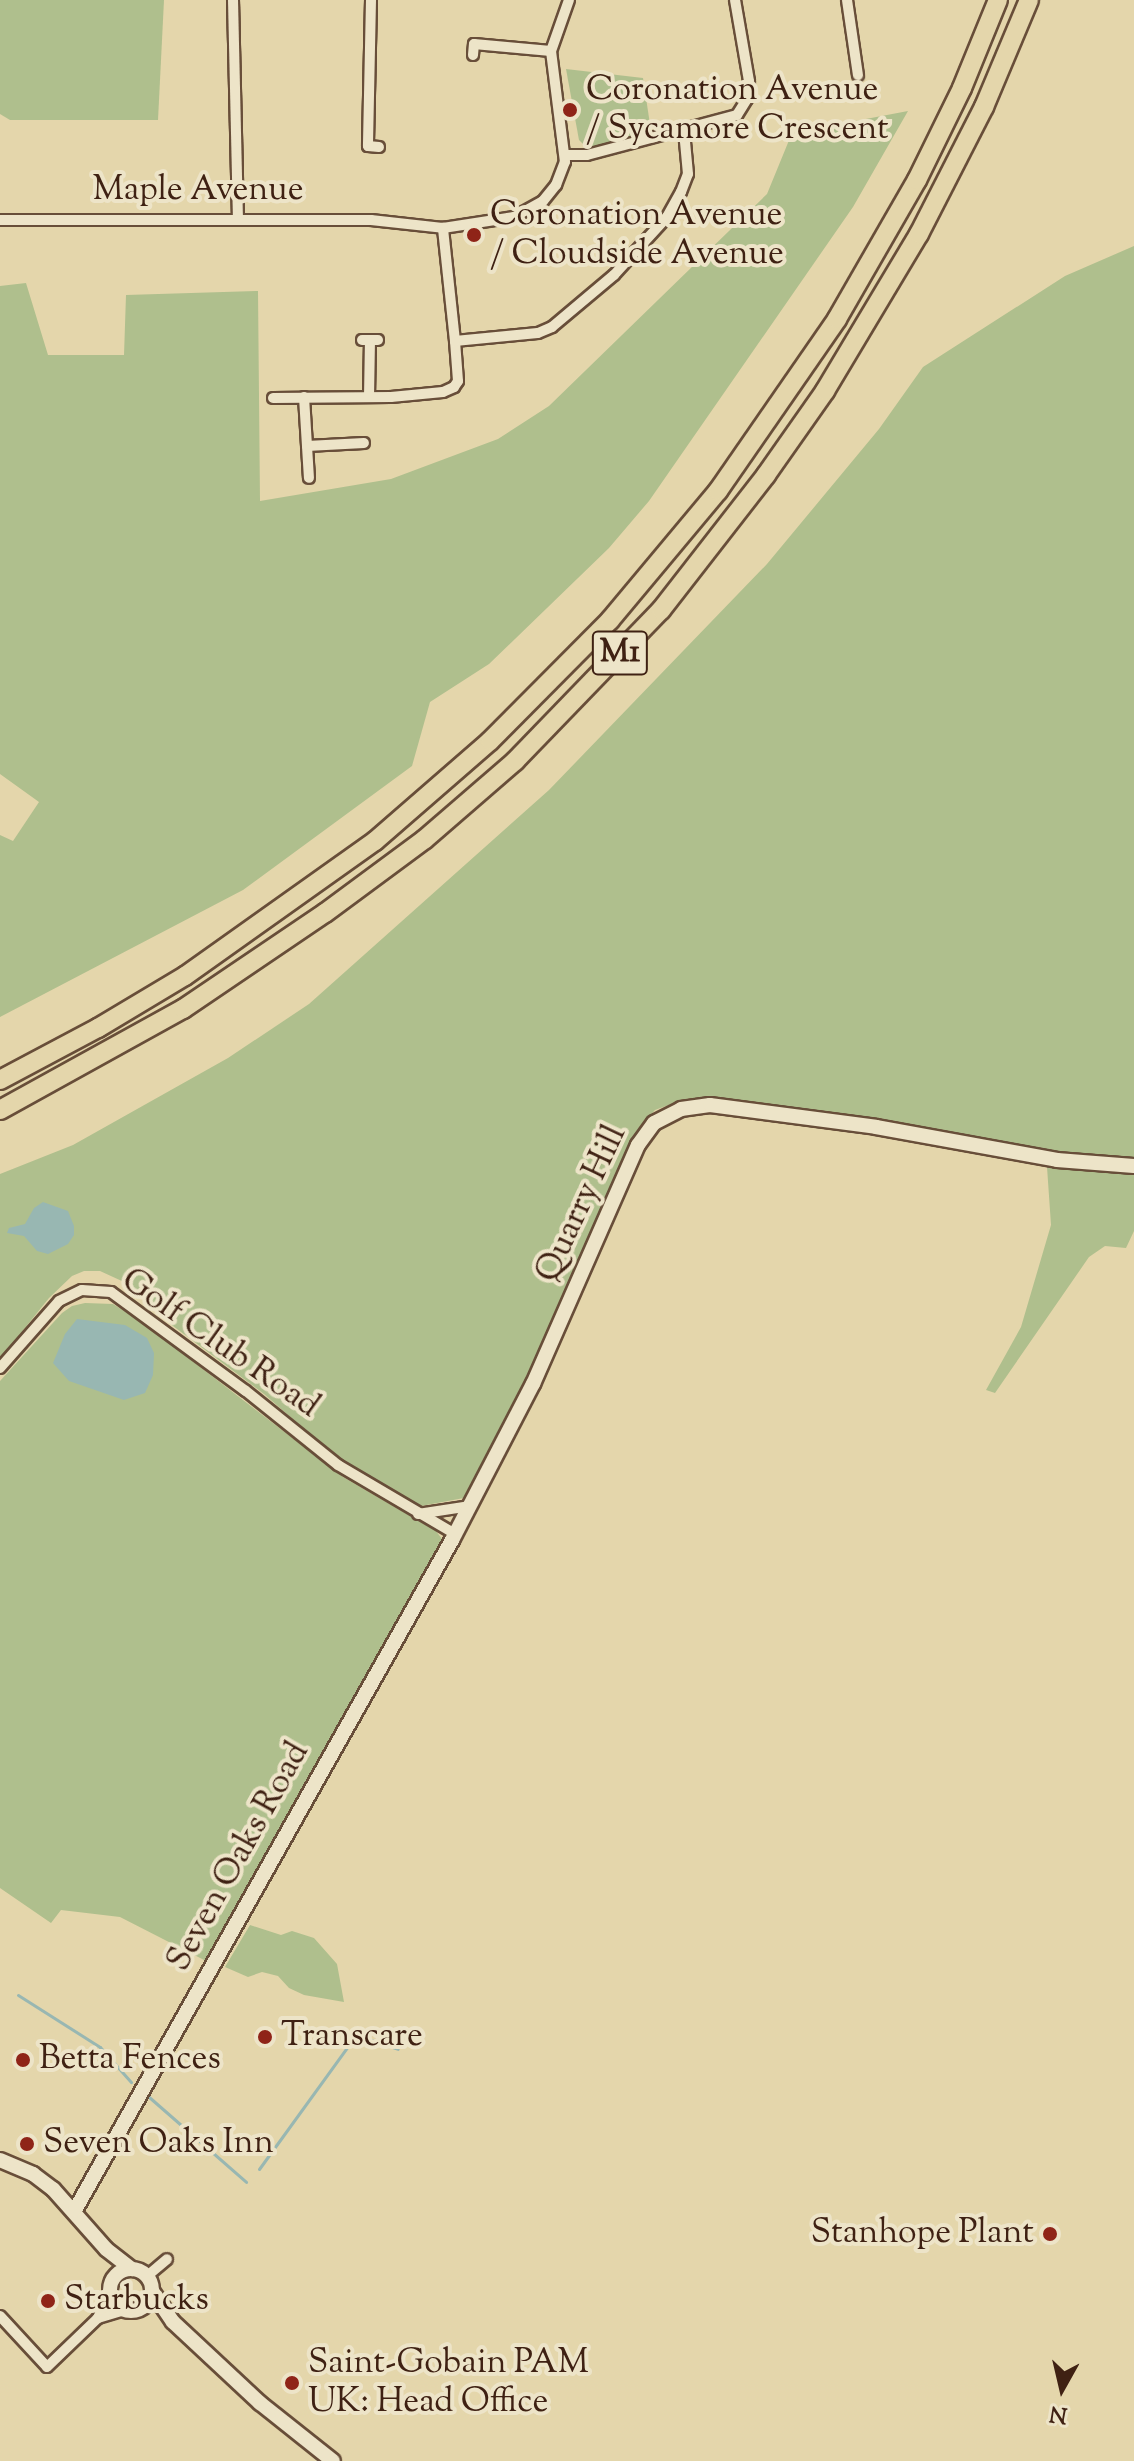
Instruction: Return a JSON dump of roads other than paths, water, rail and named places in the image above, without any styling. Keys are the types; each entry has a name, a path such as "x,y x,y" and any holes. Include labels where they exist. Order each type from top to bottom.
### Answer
{"highway":[{"name":"M1","path":"0,1080 98,1028 185,976 346,863 422,803 490,741 610,620 718,491 837,319 917,180 962,88 998,0"},
{"name":"M1","path":"0,1110 183,1009 325,913 425,839 515,761 652,620 715,542 825,391 919,234 984,107 1029,0"}],"street":[{"path":"233,0 238,218"},
{"path":"371,0 368,146 379,147"},
{"path":"569,0 551,51 566,155 587,155 731,119 747,99 749,81 735,0"},
{"path":"847,0 858,75"},
{"path":"473,55 474,44 551,51"},
{"path":"455,341 538,333 552,327 614,275 667,217 681,192 688,174 684,131"},
{"name":"Maple Avenue","path":"0,220 238,218 395,222 443,228 501,220 536,206 556,185 566,155"},
{"path":"273,398 369,397 451,389 458,381 443,228"},
{"path":"369,397 370,340"},
{"path":"304,397 309,478"},
{"path":"307,446 364,443"},
{"name":"Quarry Hill","path":"455,1534 533,1384 638,1145 646,1131 665,1114 710,1105 876,1127 1057,1160 1134,1166"},
{"name":"Golf Club Road","path":"0,1368 59,1301 82,1290 111,1292 246,1391 338,1465 455,1534"},
{"path":"418,1514 470,1506"},
{"name":"Seven Oaks Road","path":"75,2210 455,1534"},
{"path":"0,2160 33,2174 75,2210 106,2249 132,2269 147,2276 169,2319 260,2403 333,2461"},
{"path":"106,2249 114,2303 124,2310"},
{"path":"147,2276 167,2259"},
{"path":"0,2316 47,2367 98,2318 121,2271 132,2269"},
{"path":"142,2308 152,2291"},
{"path":"98,2318 142,2308 169,2319"}],"water":[{"path":"43,1202 68,1211 74,1226 74,1235 68,1244 48,1254 37,1251 24,1236 7,1233 9,1228 25,1224 34,1208"},
{"path":"77,1319 125,1325 147,1338 154,1353 153,1375 145,1393 124,1400 69,1381 53,1363 65,1334"}],"waterway":[{"path":"18,1995 100,2047 131,2082"},
{"path":"259,2169 356,2035 398,2049"},
{"path":"149,2097 246,2182"}],"place":[{"name":"Coronation Avenue / Sycamore Crescent","path":"570,110"},
{"name":"Coronation Avenue / Cloudside Avenue","path":"474,235"},
{"name":"Transcare","path":"265,2037"},
{"name":"Betta Fences","path":"23,2060"},
{"name":"Seven Oaks Inn","path":"27,2144"},
{"name":"Stanhope Plant","path":"1050,2234"},
{"name":"Starbucks","path":"48,2301"},
{"name":"Saint-Gobain PAM UK: Head Office","path":"292,2383"}]}
